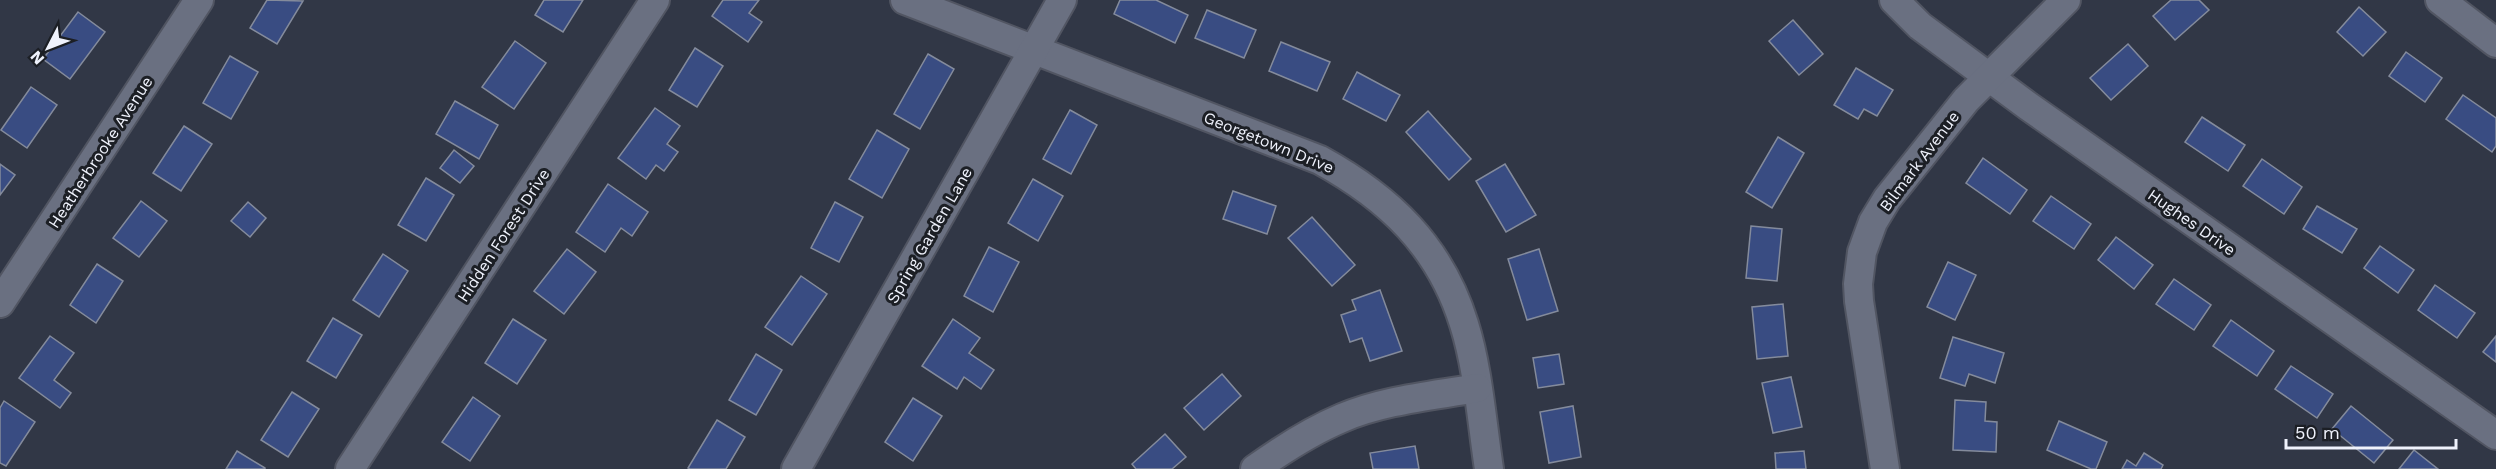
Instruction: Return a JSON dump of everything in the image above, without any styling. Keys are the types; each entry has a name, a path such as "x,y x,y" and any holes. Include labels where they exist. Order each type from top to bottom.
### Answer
{"street":[{"name":"Heatherbrooke Avenue","path":"0,303 199,0"},
{"name":"Hidden Forest Drive","path":"350,469 655,0"},
{"name":"Georgetown Drive","path":"905,0 1320,160 1355,179 1402,218 1428,249 1443,276 1464,324 1477,388 1489,469"},
{"name":"Spring Garden Lane","path":"795,469 1062,0"},
{"name":"Hughes Drive","path":"1894,0 1920,26 2037,113 2496,435"},
{"name":"Bilmark Avenue","path":"1885,469 1858,284 1862,252 1873,222 1887,199 1966,100 2066,0"},
{"path":"2440,0 2496,43"},
{"path":"1255,469 1291,444 1343,417 1384,404 1477,388"}],"building":[{"path":"267,0 303,1 277,44 250,28"},
{"path":"544,0 583,0 563,32 535,15"},
{"path":"723,0 759,0 749,13 762,22 748,42 712,16"},
{"path":"1120,0 1156,0 1188,15 1175,43 1114,14"},
{"path":"2171,0 2199,0 2209,10 2175,40 2153,16"},
{"path":"2359,7 2386,32 2363,56 2337,32"},
{"path":"1207,10 1256,30 1244,58 1195,38"},
{"path":"78,12 105,32 70,79 43,59"},
{"path":"1793,20 1823,54 1799,75 1769,41"},
{"path":"515,41 546,63 514,109 482,87"},
{"path":"1281,42 1330,62 1317,91 1269,71"},
{"path":"2128,44 2148,66 2111,100 2090,78"},
{"path":"695,48 723,66 697,107 669,90"},
{"path":"2406,52 2442,78 2425,102 2389,76"},
{"path":"928,54 954,69 920,129 894,114"},
{"path":"230,56 258,72 231,119 203,103"},
{"path":"1856,68 1893,90 1877,116 1864,109 1858,119 1834,105"},
{"path":"1357,72 1400,95 1386,121 1343,99"},
{"path":"31,87 57,105 27,148 1,130"},
{"path":"2463,95 2496,118 2496,146 2492,152 2446,119"},
{"path":"455,101 498,125 479,159 436,134"},
{"path":"655,108 680,126 667,144 678,152 664,171 656,165 646,179 618,158"},
{"path":"1070,110 1097,125 1071,174 1043,159"},
{"path":"1428,111 1471,159 1449,180 1406,132"},
{"path":"2202,117 2245,145 2228,171 2185,142"},
{"path":"184,126 212,144 181,191 153,173"},
{"path":"877,130 909,149 882,198 849,179"},
{"path":"1778,137 1804,153 1772,208 1746,192"},
{"path":"454,150 474,166 460,183 440,168"},
{"path":"1983,158 2027,190 2010,214 1966,183"},
{"path":"2262,159 2302,187 2284,214 2243,186"},
{"path":"0,164 15,175 0,195"},
{"path":"1505,164 1536,215 1506,232 1476,181"},
{"path":"426,178 454,195 426,241 398,225"},
{"path":"1033,179 1063,196 1038,241 1008,223"},
{"path":"608,184 648,212 632,236 621,228 605,252 576,232"},
{"path":"1233,191 1276,206 1267,234 1223,219"},
{"path":"2051,196 2091,224 2074,249 2033,221"},
{"path":"141,201 167,221 139,257 113,238"},
{"path":"248,202 266,218 250,237 231,221"},
{"path":"835,202 863,217 839,262 811,248"},
{"path":"2317,206 2357,229 2342,253 2303,229"},
{"path":"1312,217 1355,265 1332,286 1288,238"},
{"path":"1751,226 1782,229 1777,281 1746,278"},
{"path":"2116,237 2153,265 2134,289 2098,260"},
{"path":"2380,246 2414,270 2398,293 2364,268"},
{"path":"989,247 1019,262 993,312 964,296"},
{"path":"567,249 596,272 564,314 534,291"},
{"path":"1539,249 1558,311 1527,320 1508,259"},
{"path":"383,254 408,271 379,317 353,300"},
{"path":"1948,262 1976,275 1955,320 1927,307"},
{"path":"97,264 123,281 96,323 70,305"},
{"path":"801,276 827,294 792,345 765,327"},
{"path":"2174,279 2211,305 2194,330 2156,304"},
{"path":"2435,285 2475,313 2457,338 2418,310"},
{"path":"1380,290 1402,351 1370,361 1362,338 1350,342 1341,315 1356,310 1352,300"},
{"path":"1783,304 1788,356 1757,359 1752,307"},
{"path":"333,318 362,335 336,378 307,361"},
{"path":"513,319 546,340 517,384 485,363"},
{"path":"953,319 980,338 969,353 994,370 981,389 964,377 957,389 922,366"},
{"path":"2231,320 2274,351 2257,376 2213,346"},
{"path":"50,336 74,353 54,380 71,393 60,408 19,378"},
{"path":"2496,336 2496,362 2483,352"},
{"path":"1953,337 2004,353 1995,383 1969,374 1965,386 1940,378"},
{"path":"756,354 782,370 756,415 729,400"},
{"path":"1559,354 1564,384 1538,388 1533,358"},
{"path":"2291,366 2333,394 2317,418 2275,389"},
{"path":"1222,374 1241,396 1204,430 1184,408"},
{"path":"1791,377 1802,427 1773,433 1762,383"},
{"path":"292,392 319,409 288,457 261,440"},
{"path":"473,397 500,416 470,461 442,442"},
{"path":"913,398 942,416 913,461 885,442"},
{"path":"1955,400 1986,402 1985,421 1997,422 1996,452 1953,450"},
{"path":"4,401 35,422 6,466 0,463 0,408"},
{"path":"1573,406 1581,457 1549,463 1540,412"},
{"path":"2351,406 2393,440 2374,463 2332,429"},
{"path":"717,420 745,437 726,469 688,468"},
{"path":"2059,421 2107,442 2096,469 2091,469 2047,450"},
{"path":"1165,434 1186,457 1172,469 1136,469 1132,464"},
{"path":"1415,446 1419,469 1373,469 1370,453"},
{"path":"2414,450 2438,469 2399,469"},
{"path":"237,451 265,468 265,469 226,469"},
{"path":"1804,451 1806,469 1776,469 1775,453"},
{"path":"2144,453 2163,465 2161,469 2122,469 2127,460 2136,466"}]}
